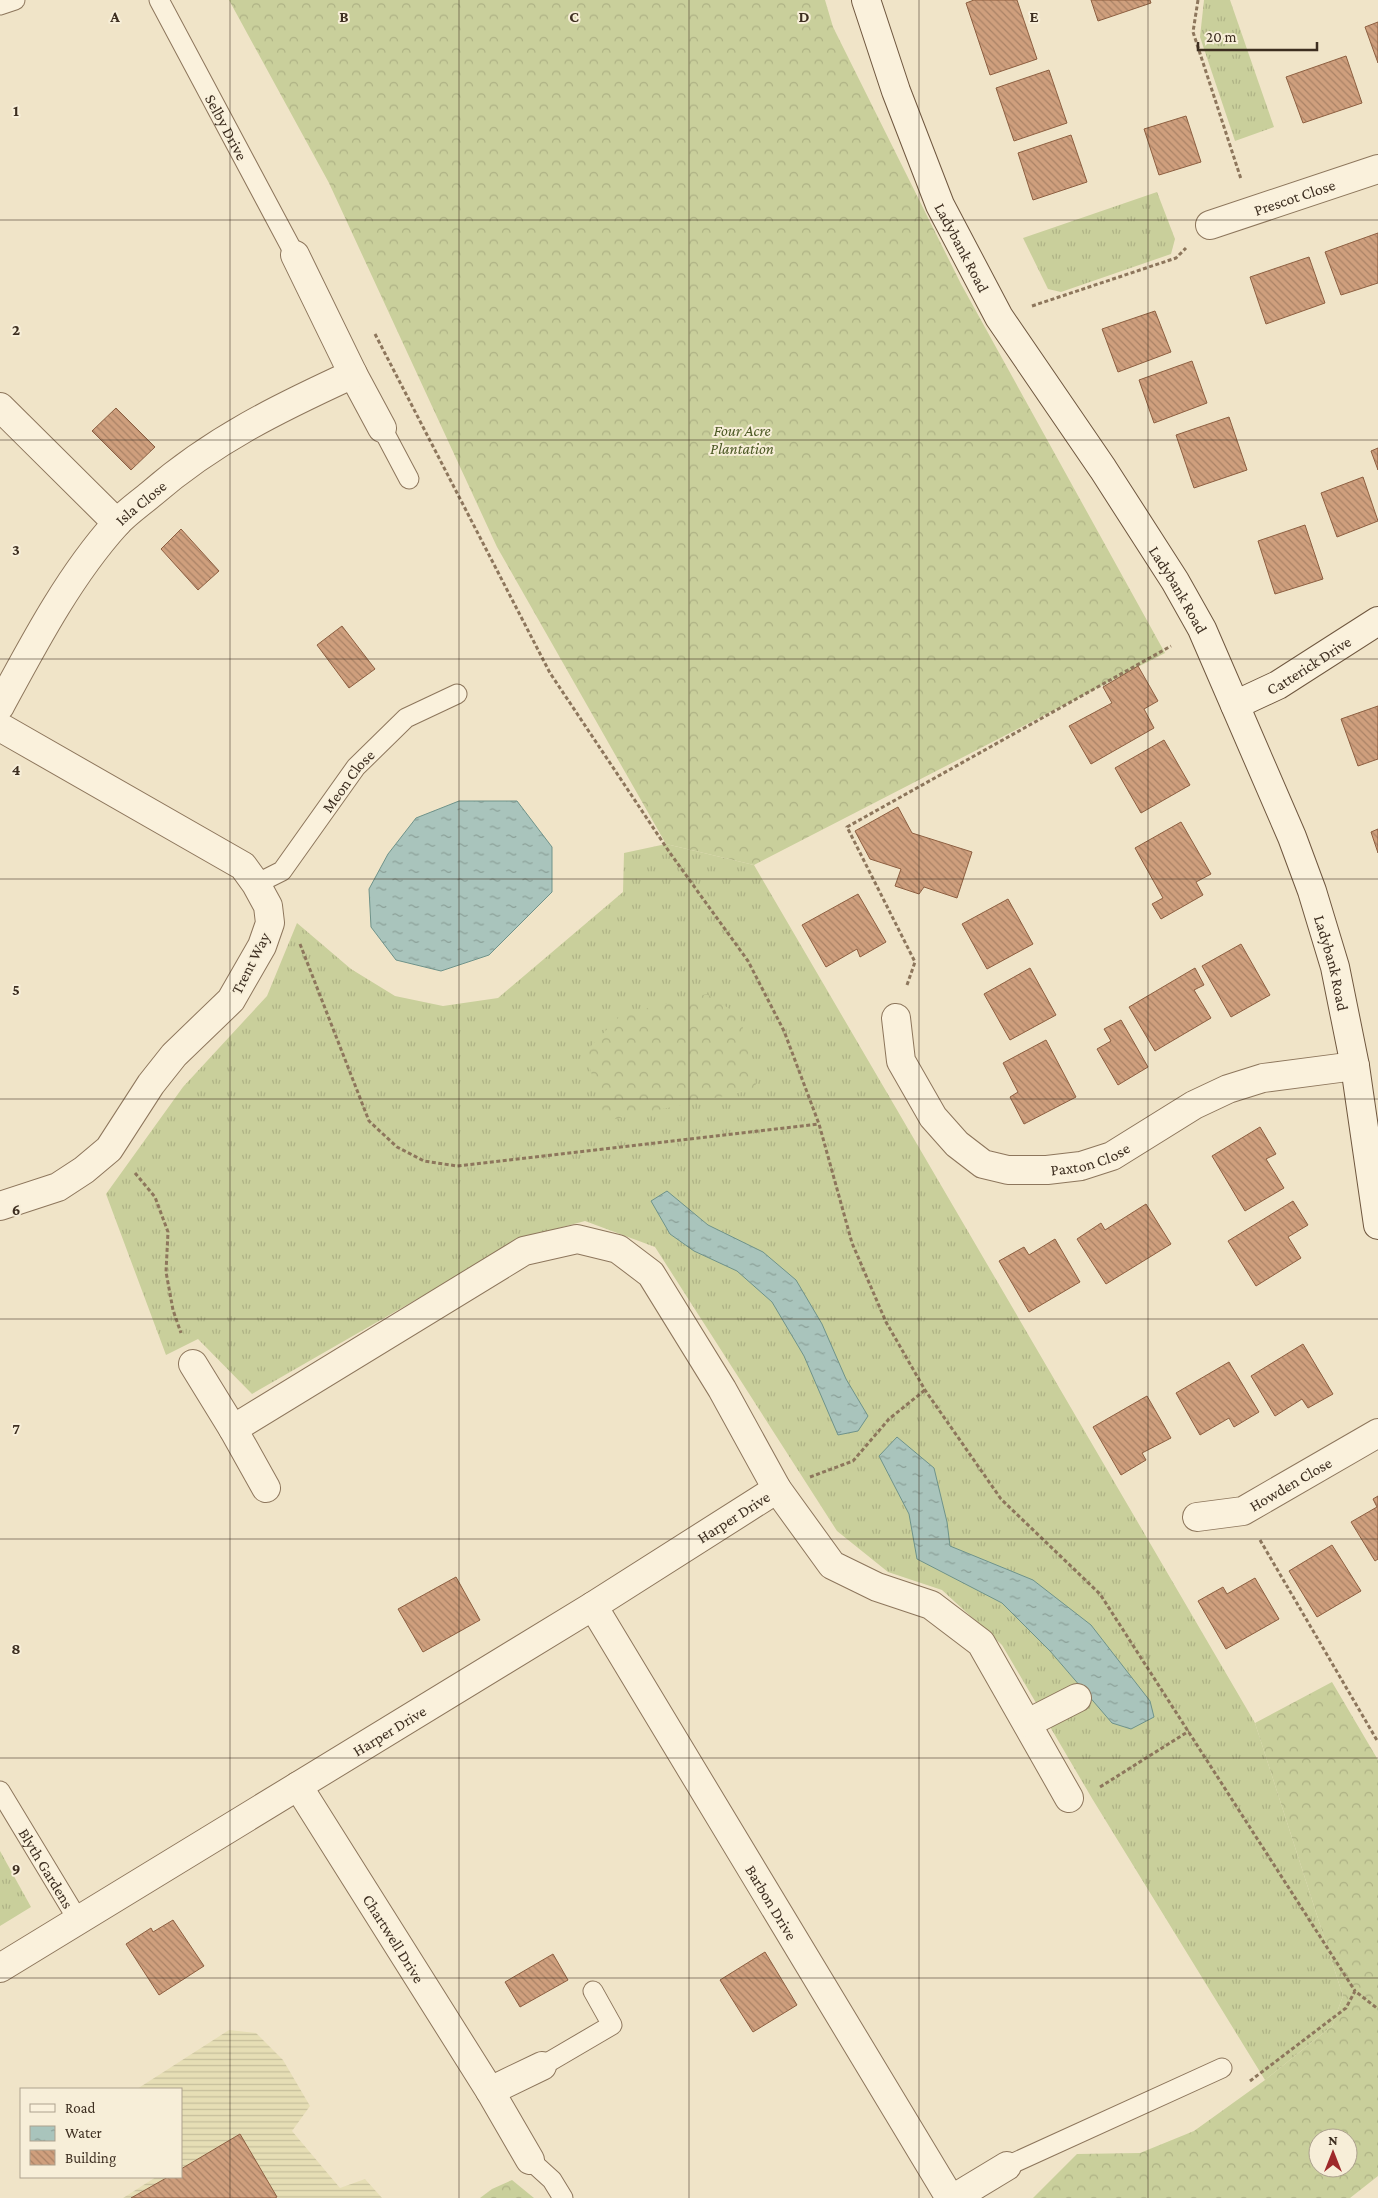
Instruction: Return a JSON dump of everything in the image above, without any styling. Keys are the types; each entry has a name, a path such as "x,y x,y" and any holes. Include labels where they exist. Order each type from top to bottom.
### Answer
{"street":[{"name":"Ladybank Road","path":"866,0 896,91 940,205 999,316 1103,469 1175,581 1202,629 1292,837 1312,891 1335,967 1374,1169 1378,1225"},
{"name":"Prescot Close","path":"1210,225 1378,169"},
{"path":"294,255 382,428"},
{"name":"Isla Close","path":"0,706 44,626 93,553 117,523 172,476 226,437 287,404 353,374"},
{"path":"0,407 117,523"},
{"name":"Catterick Drive","path":"1235,705 1278,685 1378,620"},
{"name":"Trent Way","path":"0,728 243,866 268,906 270,924 262,946 231,1000 174,1055 151,1084 109,1149 84,1170 58,1187 0,1206"},
{"name":"Paxton Close","path":"896,1018 901,1061 933,1117 957,1144 983,1164 1008,1170 1047,1170 1082,1166 1112,1156 1194,1105 1228,1089 1263,1078 1355,1066"},
{"name":"Harper Drive","path":"233,1429 524,1250 577,1238 618,1249 651,1274 722,1389 777,1489 832,1565 877,1587 932,1605 981,1643 1069,1798"},
{"path":"193,1364 266,1488"},
{"name":"Howden Close","path":"1197,1517 1243,1511 1378,1433"},
{"name":"Harper Drive","path":"0,1968 593,1606 777,1489"},
{"name":"Barbon Drive","path":"593,1606 950,2198"},
{"path":"1028,1724 1077,1698"},
{"name":"Chartwell Drive","path":"298,1786 490,2091 530,2160"},
{"path":"490,2091 542,2066"},
{"path":"954,2198 1007,2166"}],"lane":[{"path":"0,5 15,0"},
{"name":"Selby Drive","path":"159,0 294,255"},
{"path":"382,428 409,479"},
{"name":"Meon Close","path":"256,884 282,871 356,767 406,718 457,694"},
{"name":"Blyth Gardens","path":"0,1791 78,1920"},
{"path":"542,2066 612,2025 592,1992"},
{"path":"1007,2166 1222,2068"},
{"path":"530,2160 552,2180 563,2198"}],"path":[{"path":"1198,0 1193,32 1232,148 1250,211"},
{"path":"999,316 1176,258 1210,225"},
{"path":"373,330 550,673 670,853 748,961 784,1031 819,1124 852,1243 886,1322 925,1390 1001,1499 1100,1594 1355,1991"},
{"path":"896,1018 915,962 847,827 1202,629"},
{"path":"270,924 294,930 369,1121 397,1147 424,1161 457,1166 819,1124"},
{"path":"109,1149 134,1172 155,1197 168,1232 166,1272 173,1310 193,1364"},
{"path":"777,1489 853,1462 889,1419 925,1390"},
{"path":"1243,1511 1378,1742"},
{"path":"1069,1798 1094,1792 1188,1731"}],"shaded area":[{"path":"229,2030 256,2033 283,2060 310,2106 292,2131 340,2188 365,2179 382,2198 123,2198 154,2178 182,2178 182,2088 139,2088"}],"green space":[{"name":"Four Acre Plantation","path":"229,0 825,0 833,27 961,284 1165,653 754,865 666,844 497,547 329,183"},
{"path":"1204,0 1230,0 1274,127 1235,141 1200,37"},
{"path":"1157,192 1175,239 1171,254 1061,292 1048,289 1023,238"},
{"path":"666,844 754,865 1255,1723 1343,1996 1332,2026 1265,2080 1093,1800 1002,1645 942,1590 888,1572 837,1531 655,1247 585,1221 525,1237 252,1394 198,1339 166,1355 106,1194 183,1087 267,996 297,923 351,969 395,996 443,1006 498,998 623,892 624,853"},
{"path":"707,994 740,1016 757,1089 606,1121 585,1052 622,1014"},
{"path":"1332,1682 1378,1760 1378,2176 1350,2198 1033,2198 1077,2154 1140,2153 1194,2131 1265,2080 1332,2026 1343,1996 1255,1723"},
{"path":"0,1851 31,1907 0,1926"},
{"path":"512,2180 534,2198 480,2198 492,2189"}],"water":[{"path":"459,801 517,801 552,847 552,892 489,955 441,971 396,960 371,927 369,889 388,854 416,818"},
{"path":"667,1191 708,1225 763,1252 796,1280 822,1324 846,1379 868,1416 858,1431 838,1435 804,1356 772,1302 737,1271 694,1251 670,1234 651,1201"},
{"path":"897,1437 934,1468 947,1522 950,1546 1033,1580 1091,1625 1150,1701 1154,1717 1131,1729 1112,1723 1050,1651 1002,1603 917,1559 909,1514 879,1456"}],"building":[{"path":"974,0 1017,0 1037,59 990,75 966,3"},
{"path":"1091,0 1150,0 1151,3 1098,21"},
{"path":"1378,22 1378,63 1365,27"},
{"path":"1346,56 1362,103 1303,123 1286,77"},
{"path":"1049,70 1067,123 1014,141 996,88"},
{"path":"1186,116 1201,162 1159,175 1144,129"},
{"path":"1071,135 1087,182 1033,200 1018,153"},
{"path":"1378,233 1378,283 1341,295 1325,252"},
{"path":"1309,257 1325,303 1266,324 1250,277"},
{"path":"1155,311 1171,352 1118,372 1102,329"},
{"path":"1192,361 1207,403 1154,423 1139,380"},
{"path":"116,408 155,447 131,470 92,431"},
{"path":"1229,417 1247,470 1194,488 1176,435"},
{"path":"1378,448 1378,470 1371,451"},
{"path":"1363,477 1378,521 1337,537 1321,493"},
{"path":"1305,525 1323,579 1275,594 1258,541"},
{"path":"181,529 219,571 198,590 161,549"},
{"path":"342,626 375,669 349,688 317,645"},
{"path":"1138,666 1158,701 1144,709 1154,728 1091,764 1069,726 1112,703 1103,687"},
{"path":"1378,706 1378,759 1358,766 1341,719"},
{"path":"1164,740 1190,785 1141,813 1115,768"},
{"path":"898,807 912,833 972,852 957,898 924,887 919,894 895,886 901,869 870,859 855,831"},
{"path":"1181,822 1211,874 1196,882 1203,895 1161,919 1152,904 1163,898 1135,848"},
{"path":"1378,829 1378,853 1371,832"},
{"path":"858,894 886,942 860,957 857,949 826,967 802,925"},
{"path":"1008,899 1033,944 987,969 962,924"},
{"path":"1241,944 1270,995 1231,1017 1202,966"},
{"path":"1030,968 1056,1015 1010,1040 984,994"},
{"path":"1195,968 1204,985 1194,990 1211,1018 1155,1051 1129,1007"},
{"path":"1121,1020 1148,1067 1118,1085 1097,1049 1111,1041 1104,1029"},
{"path":"1046,1040 1076,1097 1024,1124 1010,1097 1018,1092 1003,1063"},
{"path":"1260,1127 1276,1154 1266,1159 1284,1188 1245,1211 1212,1156"},
{"path":"1293,1201 1308,1225 1288,1237 1301,1258 1256,1286 1228,1241"},
{"path":"1146,1204 1171,1244 1106,1284 1077,1239 1101,1223 1105,1230"},
{"path":"1055,1239 1080,1282 1029,1312 999,1261 1024,1247 1029,1255"},
{"path":"1303,1344 1333,1394 1308,1408 1302,1399 1275,1416 1251,1376"},
{"path":"1229,1362 1259,1412 1234,1427 1229,1418 1200,1435 1176,1393"},
{"path":"1147,1396 1171,1438 1142,1453 1146,1460 1121,1475 1093,1427"},
{"path":"1378,1496 1378,1559 1375,1561 1351,1522 1377,1507 1373,1499"},
{"path":"1332,1545 1361,1591 1317,1617 1289,1571"},
{"path":"456,1577 480,1620 423,1652 398,1609"},
{"path":"1255,1578 1279,1619 1226,1649 1198,1601 1223,1587 1227,1594"},
{"path":"173,1920 204,1966 159,1995 126,1944 151,1928 153,1932"},
{"path":"765,1952 797,2005 753,2032 720,1980"},
{"path":"553,1954 568,1980 520,2007 505,1982"},
{"path":"240,2134 277,2197 131,2198 166,2178 182,2178 182,2168"}]}
